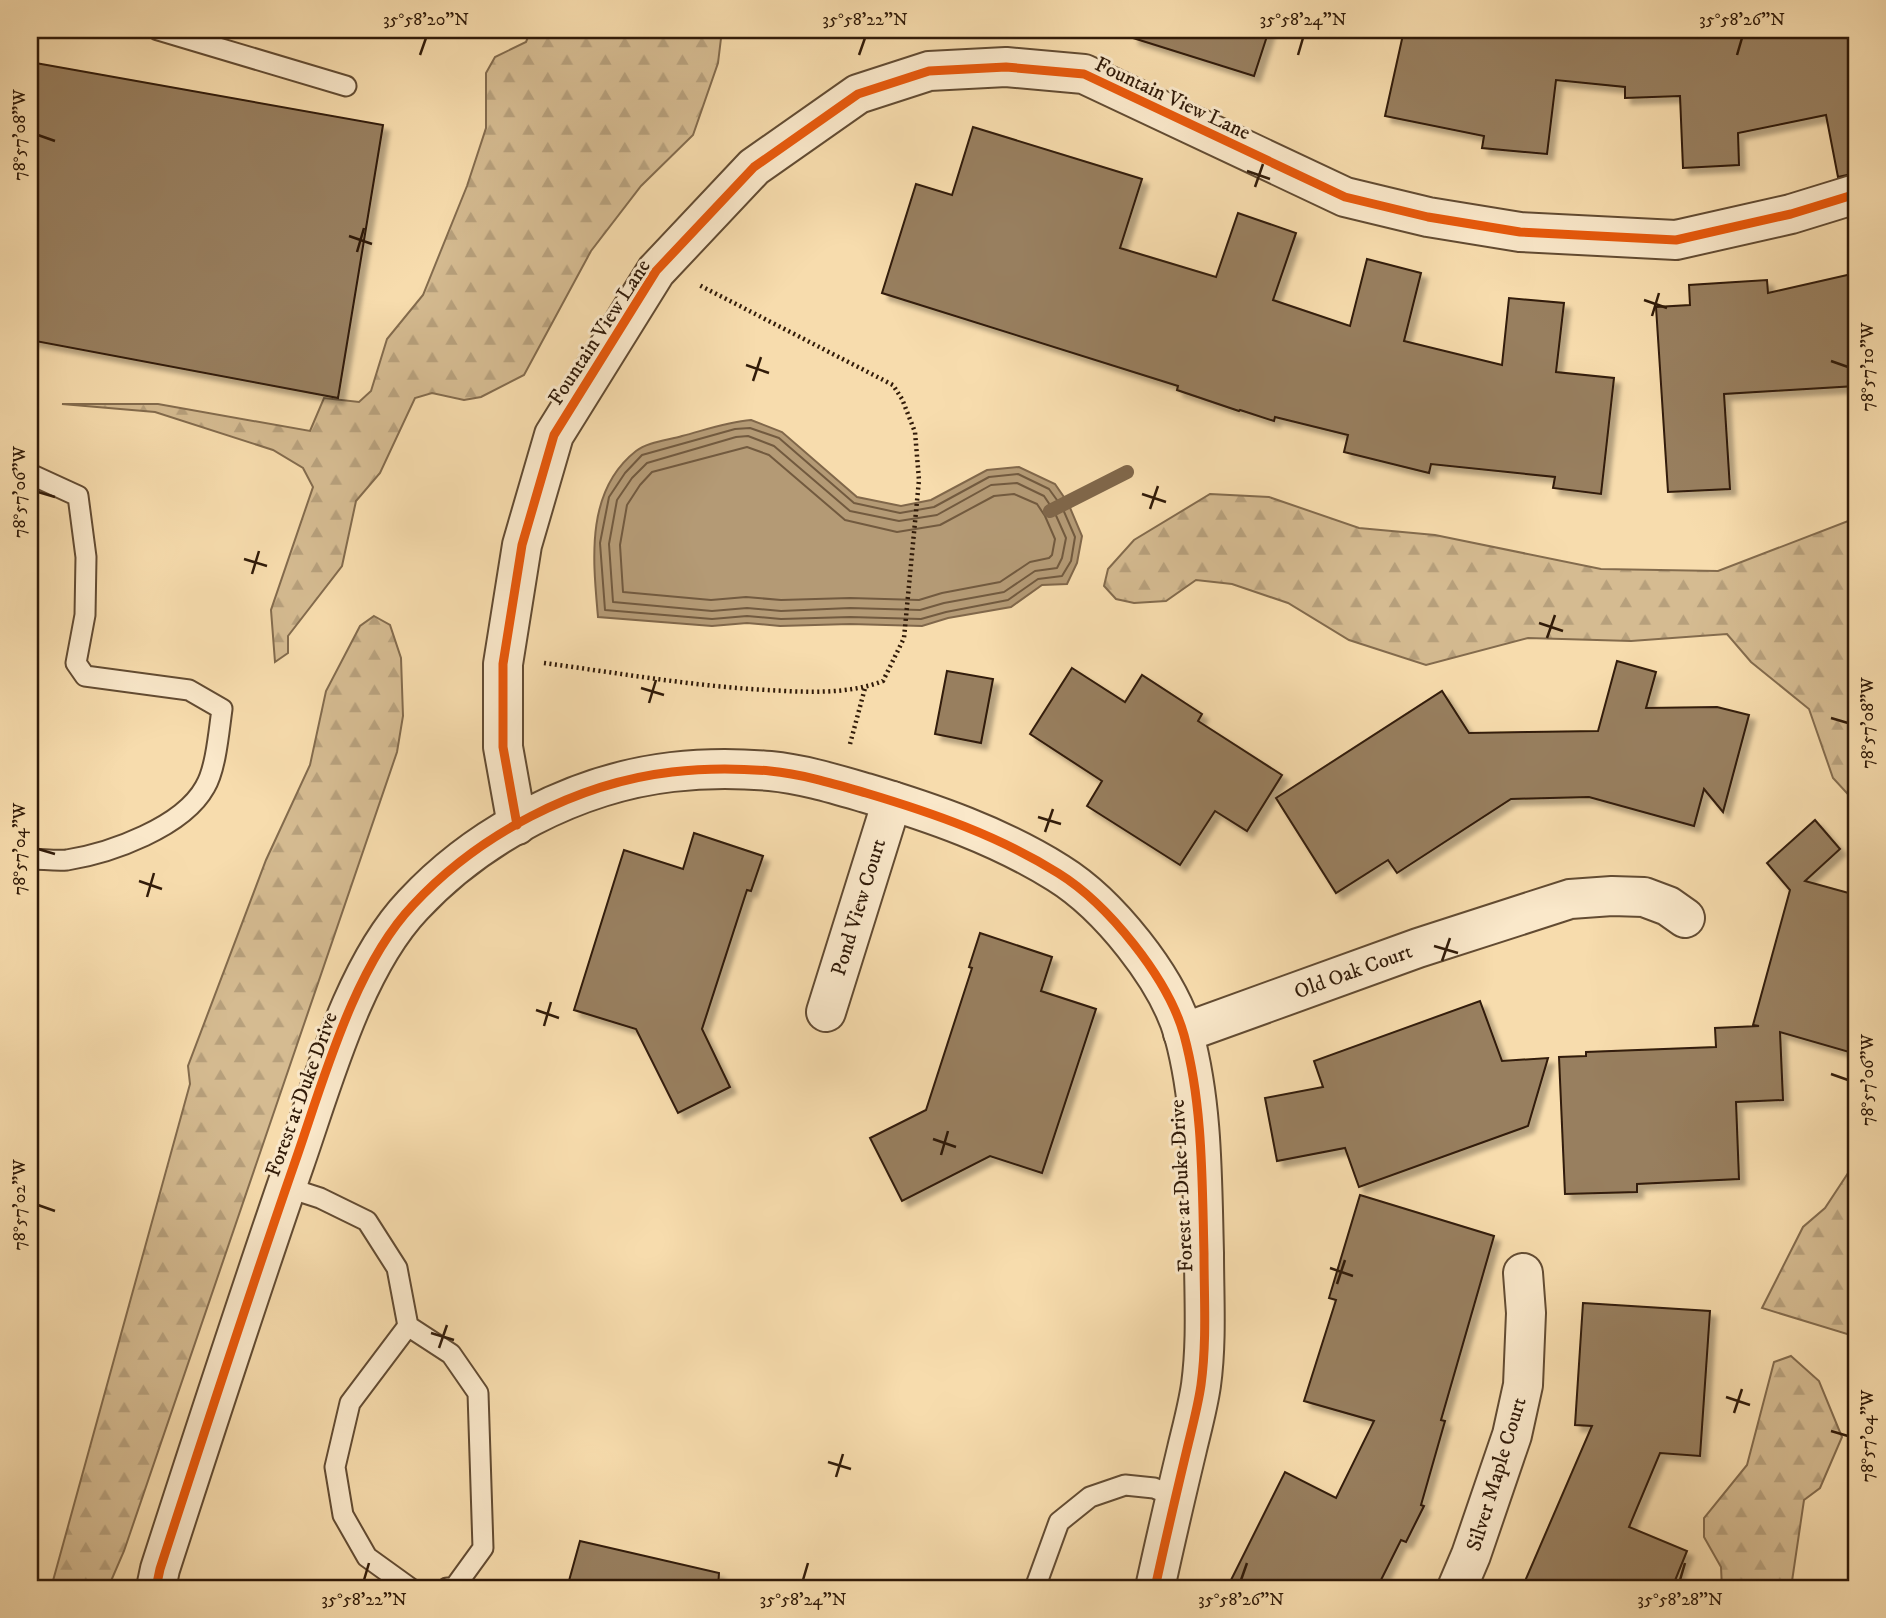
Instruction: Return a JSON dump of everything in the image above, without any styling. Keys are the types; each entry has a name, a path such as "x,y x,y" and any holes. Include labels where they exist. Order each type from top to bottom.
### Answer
{"street":[{"name":"Fountain View Lane","path":"517,825 503,747 503,664 522,545 554,435 656,271 754,167 858,94 929,71 1006,67 1084,74 1345,197 1428,217 1520,232 1676,240 1791,214 1856,194"},
{"name":"Forest at Duke Drive","path":"156,1588 286,1187 340,1032 380,947 410,907 450,870 495,838 554,805 608,786 665,772 719,768 776,771 838,785 892,801 994,838 1061,875 1080,890 1116,924 1161,982 1183,1032 1199,1123 1205,1346 1200,1390 1155,1588"},
{"name":"Pond View Court","path":"826,1012 892,801"},
{"name":"Old Oak Court","path":"1183,1032 1418,948 1570,899 1644,897 1668,906 1685,918"},
{"name":"Silver Maple Court","path":"1457,1588 1512,1435 1523,1385 1526,1314 1524,1273"}],"lane":[{"path":"158,30 345,86"},
{"path":"30,474 78,496 86,557 85,615 76,663 85,676 190,690 222,709 218,742 206,786 187,811 126,845 65,860 30,859"},
{"path":"286,1187 320,1198 368,1221 397,1268 408,1326 451,1354 478,1394 483,1548 454,1588 447,1588"},
{"path":"408,1326 350,1403 335,1467 343,1515 367,1557 410,1588"},
{"path":"1035,1588 1059,1522 1090,1497 1125,1485 1154,1488 1176,1497"}],"path":[{"path":"537,662 726,688 801,692 865,688 883,681 904,638 919,480 915,432 902,399 892,385 696,283"},
{"path":"849,749 865,688"}],"green space":[{"path":"531,30 722,30 718,63 693,135 641,186 591,251 524,375 481,397 464,400 432,393 415,398 380,473 356,501 342,566 288,636 288,653 275,662 271,610 313,487 303,468 273,450 155,412 62,404 158,404 310,431 324,398 359,402 371,391 387,339 423,295 467,186 486,128 486,73 495,57 526,42"},
{"path":"1210,494 1269,497 1359,528 1435,535 1601,569 1718,571 1856,518 1856,803 1833,778 1809,709 1751,662 1727,634 1631,641 1528,638 1426,665 1349,640 1288,603 1232,584 1196,580 1166,601 1134,603 1116,599 1104,586 1108,569 1134,540"},
{"path":"374,616 390,625 401,658 403,716 397,752 124,1551 108,1588 51,1588 190,1084 188,1066 266,860 310,765 326,691 360,626"},
{"path":"1856,1161 1856,1330 1847,1334 1762,1308 1803,1227 1825,1208"},
{"path":"1791,1356 1819,1381 1842,1437 1820,1488 1804,1500 1791,1588 1722,1588 1721,1567 1704,1537 1704,1518 1747,1465 1774,1362"}],"water":[{"path":"751,420 782,432 857,497 901,506 931,500 987,470 1019,467 1055,484 1068,503 1082,536 1077,563 1067,584 1042,585 1011,607 948,618 922,626 780,626 747,623 712,626 598,617 594,550 596,528 600,506 620,467 646,445 725,424"}],"building":[{"path":"1134,30 1269,30 1254,76 1133,38"},
{"path":"1404,30 1856,30 1856,173 1838,177 1826,115 1738,133 1739,165 1683,168 1680,96 1625,98 1625,87 1556,80 1547,154 1482,148 1484,136 1385,116"},
{"path":"30,62 383,125 338,398 30,340"},
{"path":"973,127 1142,179 1120,248 1216,277 1238,213 1296,233 1273,300 1350,326 1367,259 1421,273 1404,341 1502,365 1509,298 1564,303 1556,372 1614,378 1601,494 1553,488 1555,477 1431,464 1429,473 1344,452 1348,435 1275,417 1274,421 1239,411 1177,390 1178,386 882,293 916,184 952,195"},
{"path":"1856,273 1856,386 1724,394 1730,489 1668,492 1656,307 1690,305 1689,285 1767,280 1768,293"},
{"path":"1617,661 1656,672 1646,708 1717,707 1749,715 1723,812 1704,789 1694,826 1589,797 1511,799 1397,873 1388,860 1336,893 1276,798 1442,691 1469,733 1598,731"},
{"path":"1072,668 1125,702 1142,675 1202,714 1198,721 1282,775 1247,831 1215,811 1180,865 1087,806 1102,781 1030,734"},
{"path":"947,671 993,679 981,743 935,734"},
{"path":"1815,820 1840,849 1805,881 1856,895 1856,1054 1780,1032 1783,1100 1736,1102 1739,1179 1637,1184 1637,1192 1565,1194 1559,1057 1586,1056 1586,1052 1716,1047 1715,1028 1759,1026 1753,1025 1790,890 1767,863"},
{"path":"694,833 763,856 751,891 747,890 702,1029 730,1087 678,1113 636,1029 574,1010 624,850 683,869"},
{"path":"980,933 1052,957 1041,991 1096,1009 1042,1173 990,1156 902,1201 870,1138 926,1110 972,968 969,967"},
{"path":"1480,1001 1502,1061 1548,1058 1528,1126 1359,1187 1345,1148 1277,1161 1265,1098 1323,1087 1314,1061"},
{"path":"1360,1195 1494,1236 1441,1420 1445,1421 1421,1505 1424,1506 1406,1542 1401,1540 1377,1588 1227,1588 1285,1472 1336,1498 1374,1421 1304,1401 1336,1300 1329,1298"},
{"path":"1583,1303 1710,1311 1700,1456 1660,1453 1629,1527 1687,1551 1672,1588 1522,1588 1592,1426 1575,1425"},
{"path":"580,1541 719,1573 718,1588 567,1588"}],"waterway":[{"path":"1050,511 1127,472"}],"cycle path":[{"path":"517,825 503,747 503,664 522,545 554,435 656,271 754,167 858,94 929,71 1006,67 1084,74 1345,197 1428,217 1520,232 1676,240 1791,214 1856,194"},
{"path":"156,1588 226,1365 329,1062 357,992 392,931 413,905 467,856 531,816 565,800 636,778 672,772 721,769 782,772 830,783 941,817 1013,848 1058,873 1097,903 1134,944 1165,990 1184,1035 1195,1088 1203,1198 1205,1336 1198,1401 1155,1588"}]}
